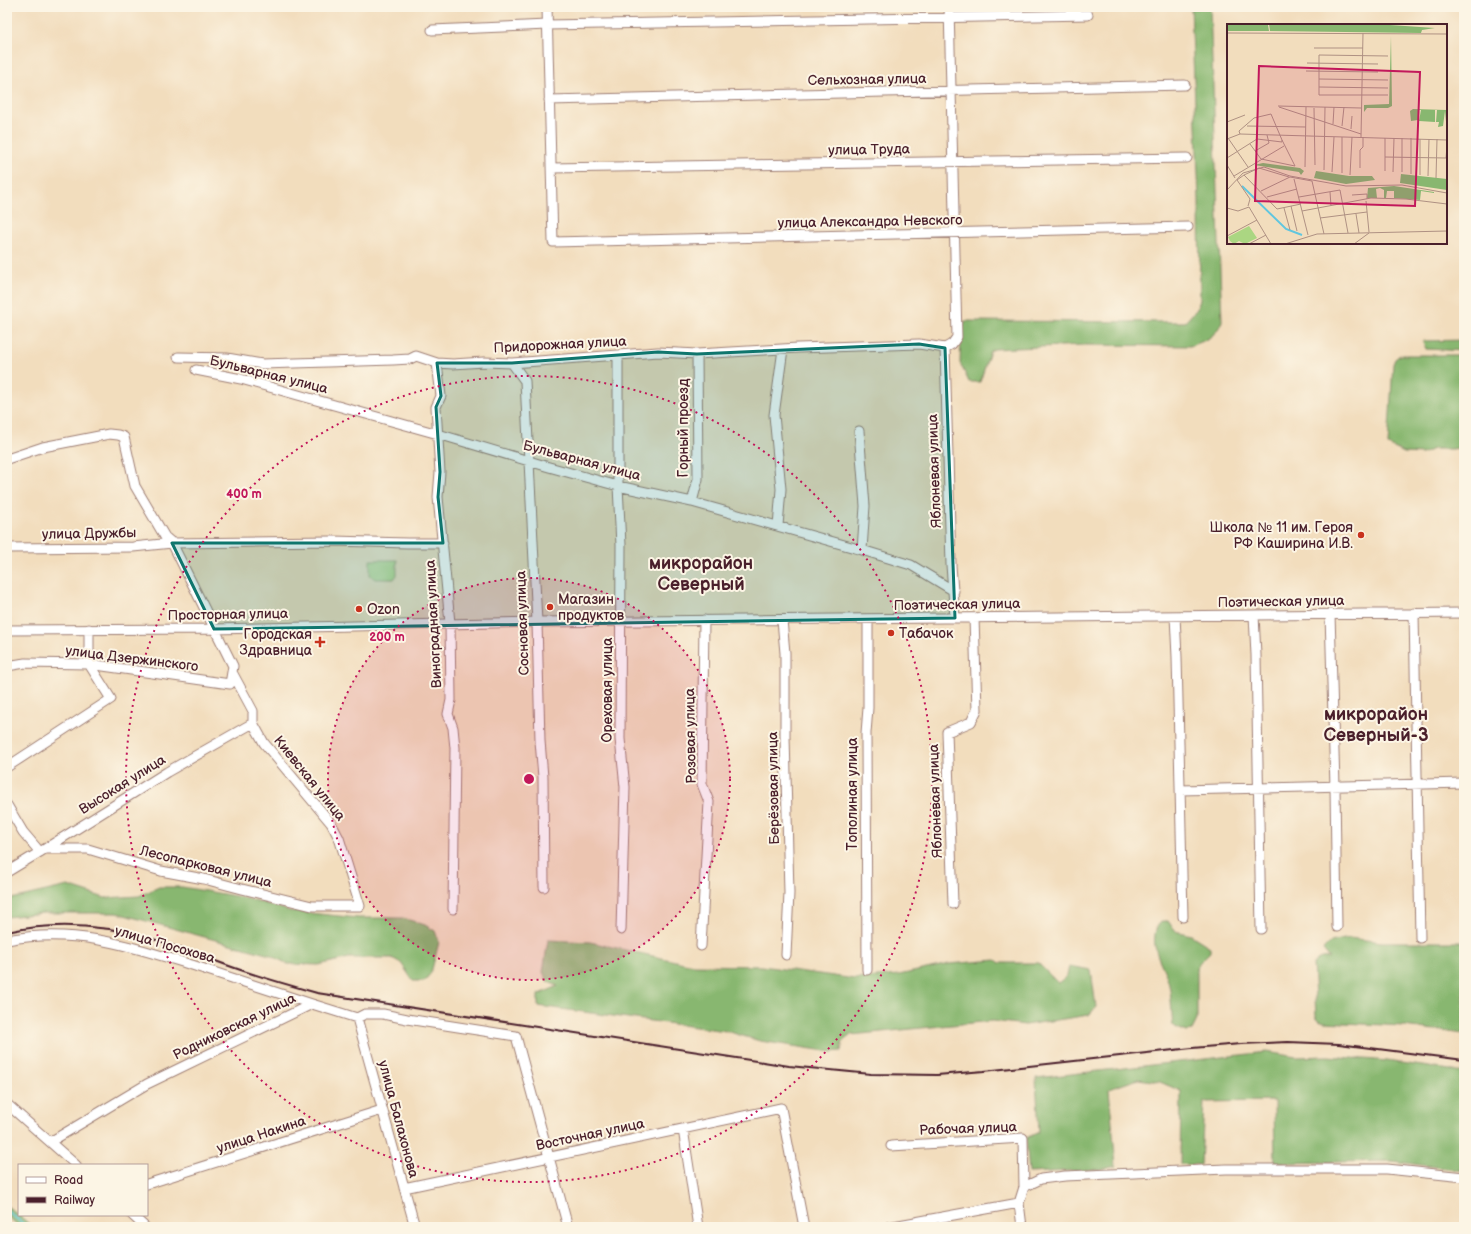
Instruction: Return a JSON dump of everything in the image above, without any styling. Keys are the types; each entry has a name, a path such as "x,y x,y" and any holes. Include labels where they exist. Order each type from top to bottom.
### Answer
{"street":[{"path":"547,7 551,168"},
{"path":"945,348 952,344 957,337 950,7"},
{"path":"432,30 547,25 1088,14"},
{"name":"Сельхозная улица","path":"549,100 1185,86"},
{"name":"улица Труда","path":"551,168 1187,158"},
{"name":"улица Александра Невского","path":"551,168 553,242 1188,228"},
{"name":"Придорожная улица","path":"178,357 227,358 262,364 393,360 410,359 416,356 437,363 453,364 484,362 512,363 599,355 658,352 697,354 919,344 945,348"},
{"name":"Яблоневая улица","path":"945,348 951,565 955,618"},
{"path":"778,526 781,489 774,415 783,349"},
{"name":"Горный проезд","path":"692,502 698,479 697,354"},
{"name":"Ореховая улица","path":"618,355 618,486 621,545 620,739 625,787 621,930"},
{"name":"Виноградная улица","path":"437,363 441,396 436,407 440,472 438,497 450,623 451,700 448,714 453,728 455,748 453,909"},
{"name":"Сосновая улица","path":"512,363 524,380 537,622 540,741 543,777 544,887"},
{"name":"Бульварная улица","path":"196,370 241,379 618,486 692,502 862,550 911,565 954,591"},
{"path":"859,431 865,506 862,550"},
{"path":"7,459 43,447 99,436 114,434 124,438 135,486 165,537 172,543 233,666 232,672"},
{"name":"улица Дружбы","path":"7,548 133,547 172,543 333,541 442,543"},
{"name":"Поэтическая улица","path":"450,623 1464,613"},
{"path":"1330,614 1335,787 1336,927"},
{"path":"1414,614 1420,938"},
{"path":"1254,615 1256,656 1260,929"},
{"path":"1175,616 1184,917"},
{"name":"Яблоневая улица","path":"952,904 947,732 971,722 977,710 974,618"},
{"name":"Тополиная улица","path":"867,970 866,733 868,708 868,619"},
{"name":"Розовая улица","path":"701,946 709,802 702,784 704,620"},
{"name":"Берёзовая улица","path":"782,620 785,653 785,736 789,893 786,955"},
{"name":"Просторная улица","path":"7,630 214,629 450,623"},
{"path":"7,767 111,699 90,664 89,629"},
{"name":"улица Дзержинского","path":"7,666 26,662 90,664 230,684 232,672"},
{"name":"Киевская улица","path":"232,672 253,711 253,723 264,743 331,823 339,838 360,906"},
{"name":"Высокая улица","path":"7,872 43,851 167,772 253,723"},
{"path":"1181,790 1464,784"},
{"path":"7,805 23,832 43,851"},
{"name":"Лесопарковая улица","path":"43,851 88,848 161,871 204,879 312,906 360,906"},
{"name":"улица Посохова","path":"7,940 29,936 81,936 119,943 312,1004"},
{"name":"Родниковская улица","path":"50,1142 147,1084 312,1004 357,1018 366,1014 383,1014 408,1020 516,1036 549,1157"},
{"name":"улица Балахонова","path":"357,1018 415,1227"},
{"path":"7,1104 75,1164"},
{"name":"Восточная улица","path":"404,1188 781,1108 804,1227"},
{"name":"улица Накина","path":"148,1184 382,1110"},
{"path":"683,1129 698,1227"},
{"name":"Рабочая улица","path":"891,1146 1023,1138 1024,1187"},
{"path":"549,1157 568,1227"},
{"path":"1022,1227 1019,1203 1024,1187 1041,1179 1065,1176 1226,1169 1387,1169 1464,1177"},
{"path":"888,1227 1019,1203"},
{"path":"133,1216 145,1227"}],"highlighted area":[{"path":"919,344 945,348 955,618 214,629 172,543 443,543 438,497 440,472 436,407 441,396 437,363 512,363 658,352 697,354"}],"green space":[{"path":"1191,7 1210,7 1222,321 1220,326 1209,338 1190,346 1085,345 994,349 990,351 980,382 969,382 960,363 961,332 965,321 1185,322 1197,309 1200,300 1199,200"},
{"path":"1464,340 1464,351 1426,349 1422,341"},
{"path":"1400,355 1462,356 1464,447 1452,449 1433,449 1422,454 1404,453 1388,445 1393,364 1395,359"},
{"path":"370,560 397,560 397,575 394,579 375,579 370,575"},
{"path":"68,886 105,898 139,896 159,887 182,887 247,898 290,911 358,918 403,918 425,925 435,931 439,942 431,973 424,981 413,981 401,963 392,958 349,958 319,965 288,964 270,955 117,913 43,913 7,917 7,900"},
{"path":"1163,921 1168,921 1175,931 1191,935 1210,947 1210,952 1199,963 1197,969 1197,1020 1192,1030 1187,1032 1173,1025 1169,986 1156,952 1154,940 1155,934 1159,925"},
{"path":"1349,938 1382,942 1464,942 1464,1034 1404,1026 1324,1022 1319,1020 1316,1016 1313,964 1320,958 1330,958 1323,950 1331,942"},
{"path":"548,940 590,942 693,965 762,966 855,979 899,975 949,964 996,960 1000,963 1038,963 1058,983 1067,976 1069,966 1091,970 1096,1007 1089,1015 1025,1025 992,1021 851,1035 843,1041 841,1051 832,1052 760,1041 726,1031 538,1006 538,995 558,986 548,982 543,972"},
{"path":"1267,1052 1296,1057 1328,1056 1387,1061 1464,1072 1464,1171 1392,1161 1275,1163 1274,1101 1204,1102 1201,1165 1180,1164 1181,1091 1160,1082 1138,1079 1109,1089 1116,1166 1104,1169 1029,1173 1026,1138 1039,1132 1036,1078"},
{"path":"7,1206 33,1227 20,1227 7,1216"}],"waterway":[{"path":"7,1211 27,1227"}],"railway":[{"path":"7,932 59,926 77,926 112,930 157,940 253,974 317,993 789,1066 871,1074 937,1075 1192,1048 1288,1042 1339,1044 1464,1060"}],"place":[{"name":"Школа № 11 им. Героя РФ Каширина И.В.","path":"1361,535"},
{"name":"Магазин продуктов","path":"550,607"},
{"name":"Ozon","path":"359,609"},
{"name":"Табачок","path":"891,633"},
{"name":"Городская Здравница","path":"320,642"}],"district":[{"name":"микрорайон Северный","path":"701,573"},
{"name":"микрорайон Северный-3","path":"1376,724"}]}
